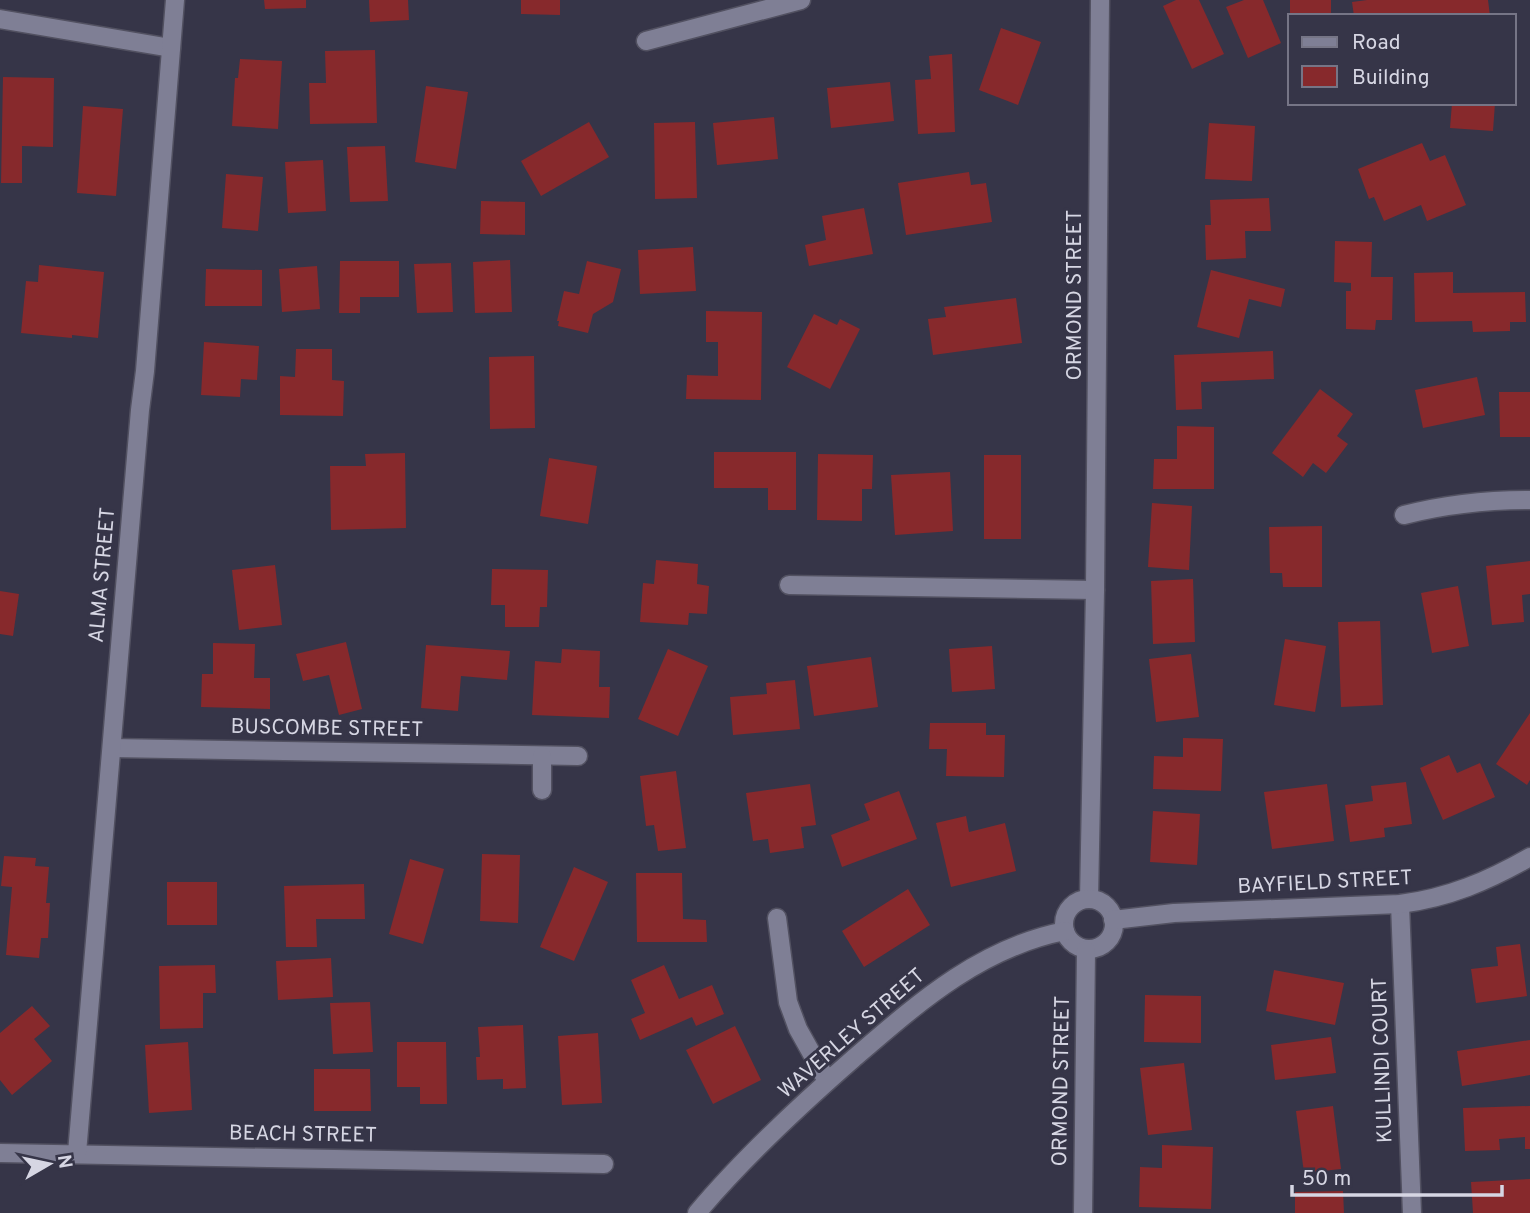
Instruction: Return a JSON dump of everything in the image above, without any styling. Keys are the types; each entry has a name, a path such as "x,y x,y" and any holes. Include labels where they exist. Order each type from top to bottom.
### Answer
{"street":[{"name":"ALMA STREET","path":"77,1153 175,0"},
{"path":"646,41 802,0"},
{"name":"ORMOND STREET","path":"1089,899 1095,590 1100,0"},
{"path":"0,19 171,48"},
{"path":"1404,515 1454,503 1530,500"},
{"path":"789,585 1095,590"},
{"name":"BUSCOMBE STREET","path":"112,748 578,756"},
{"path":"542,755 542,790"},
{"name":"BAYFIELD STREET","path":"1113,920 1174,913 1400,904 1430,900 1458,892 1530,857"},
{"path":"1089,899 1105,905 1113,920 1113,928 1105,943 1098,948 1086,950 1071,942 1065,931 1065,916 1074,904 1089,899"},
{"name":"KULLINDI COURT","path":"1400,904 1412,1213"},
{"path":"777,918 788,1002 797,1029 827,1082"},
{"name":"WAVERLEY STREET","path":"697,1213 726,1178 827,1082 918,1003 950,980 1003,950 1065,931"},
{"name":"ORMOND STREET","path":"1083,1213 1086,950"},
{"name":"BEACH STREET","path":"0,1153 604,1164"}],"building":[{"path":"264,0 306,0 306,8 265,9"},
{"path":"369,0 408,0 409,20 370,22"},
{"path":"521,0 560,0 560,15 521,14"},
{"path":"1176,0 1199,0 1224,54 1192,69 1163,6"},
{"path":"1244,0 1263,0 1281,43 1248,58 1226,7"},
{"path":"1290,0 1331,0 1331,14 1290,14"},
{"path":"1488,0 1490,14 1354,14 1352,2"},
{"path":"1001,28 1041,42 1018,105 979,90"},
{"path":"375,50 377,123 310,124 309,83 326,83 325,51"},
{"path":"952,54 955,132 918,134 915,80 931,79 929,56"},
{"path":"240,59 282,61 278,129 232,126 235,78 238,78"},
{"path":"3,77 54,78 53,147 22,146 22,183 1,183"},
{"path":"890,82 894,121 831,128 827,88"},
{"path":"426,86 468,92 456,169 415,162"},
{"path":"1452,105 1495,105 1493,131 1450,128"},
{"path":"83,106 123,109 116,196 77,193"},
{"path":"774,117 778,159 717,165 713,123"},
{"path":"589,122 609,157 541,196 521,161"},
{"path":"695,122 697,198 655,199 654,123"},
{"path":"1209,123 1255,126 1252,181 1205,179"},
{"path":"1422,143 1430,161 1445,155 1466,205 1427,221 1421,205 1384,221 1374,197 1369,199 1358,169"},
{"path":"385,146 388,201 350,202 347,147"},
{"path":"323,160 326,211 288,213 285,162"},
{"path":"969,172 971,185 986,183 992,222 906,235 898,183"},
{"path":"226,174 263,177 258,231 222,228"},
{"path":"1269,198 1271,231 1245,231 1246,258 1206,260 1205,225 1211,225 1210,200"},
{"path":"481,201 525,202 525,235 480,234"},
{"path":"864,208 873,254 809,266 805,245 826,240 822,216"},
{"path":"1335,241 1372,242 1371,277 1393,277 1392,320 1376,320 1375,330 1346,329 1346,291 1351,291 1351,283 1334,282"},
{"path":"693,247 696,291 640,294 638,250"},
{"path":"510,260 512,312 475,313 473,262"},
{"path":"340,261 399,261 399,297 360,297 360,313 339,313"},
{"path":"587,261 621,269 613,302 593,314 588,333 558,326 557,321 564,291 579,294"},
{"path":"451,263 453,312 417,313 414,264"},
{"path":"39,265 104,272 98,338 21,333 26,281 38,282"},
{"path":"317,266 320,309 282,312 279,269"},
{"path":"206,269 262,270 262,306 205,306"},
{"path":"1211,270 1285,289 1281,307 1249,299 1239,338 1197,327"},
{"path":"1453,272 1453,293 1525,292 1526,322 1510,322 1510,331 1473,332 1472,321 1415,322 1414,273"},
{"path":"1016,298 1022,343 933,355 928,319 946,317 944,307"},
{"path":"706,311 762,312 761,400 686,399 687,375 718,376 718,342 706,342"},
{"path":"814,314 837,325 840,319 860,329 830,389 787,367"},
{"path":"204,342 259,346 257,380 241,379 240,397 201,395"},
{"path":"296,349 332,349 332,380 344,381 343,416 280,415 280,376 295,377"},
{"path":"1273,351 1274,379 1201,382 1202,409 1176,410 1174,355"},
{"path":"534,356 535,428 490,429 489,357"},
{"path":"1477,377 1485,415 1423,428 1415,390"},
{"path":"1320,389 1353,414 1337,436 1348,444 1326,473 1313,463 1303,477 1272,453"},
{"path":"1499,392 1530,392 1530,437 1500,437"},
{"path":"1177,426 1214,427 1214,489 1153,489 1154,459 1177,459"},
{"path":"714,452 796,452 796,510 768,510 768,488 714,488"},
{"path":"405,453 406,528 331,530 330,466 366,466 365,454"},
{"path":"818,454 873,455 872,489 862,489 862,521 817,520"},
{"path":"984,455 1021,455 1021,539 984,539"},
{"path":"549,458 597,466 588,524 540,516"},
{"path":"950,472 953,531 895,535 891,475"},
{"path":"1152,503 1192,506 1189,570 1148,567"},
{"path":"1322,526 1322,587 1283,587 1282,573 1270,573 1269,527"},
{"path":"656,560 698,564 697,584 709,586 707,614 689,613 688,625 640,622 643,583 654,584"},
{"path":"1530,561 1530,594 1522,595 1524,622 1492,625 1486,566"},
{"path":"275,565 282,625 239,630 232,570"},
{"path":"492,569 548,570 547,607 540,607 539,627 505,627 505,605 491,605"},
{"path":"1193,579 1195,642 1153,644 1151,581"},
{"path":"1458,586 1469,646 1432,653 1421,593"},
{"path":"0,591 19,594 13,636 0,634"},
{"path":"1380,621 1383,705 1341,707 1338,622"},
{"path":"1285,639 1326,646 1315,712 1274,705"},
{"path":"346,642 362,709 339,715 329,675 303,681 296,654"},
{"path":"213,643 255,644 254,678 270,678 270,709 201,707 202,674 213,674"},
{"path":"426,645 510,651 507,680 461,676 458,711 421,708"},
{"path":"992,646 995,689 952,692 949,649"},
{"path":"562,649 600,651 599,687 610,687 609,718 532,715 535,661 561,663"},
{"path":"668,649 708,666 678,736 638,719"},
{"path":"1191,654 1199,717 1156,722 1149,659"},
{"path":"871,657 878,707 814,716 807,666"},
{"path":"795,680 800,729 733,735 730,697 767,694 766,683"},
{"path":"1530,713 1530,780 1527,785 1496,764"},
{"path":"930,723 986,723 986,735 1005,735 1004,777 946,776 947,749 929,749"},
{"path":"1183,738 1223,739 1221,791 1153,789 1154,756 1183,757"},
{"path":"1449,755 1457,773 1480,763 1495,797 1443,820 1420,768"},
{"path":"676,771 686,848 658,851 654,825 646,826 640,776"},
{"path":"1406,782 1412,824 1384,828 1385,837 1350,842 1345,805 1373,801 1371,786"},
{"path":"810,784 816,825 801,827 804,848 770,853 768,839 753,841 746,793"},
{"path":"1327,784 1334,841 1272,849 1264,792"},
{"path":"899,791 917,839 842,867 831,835 870,820 864,804"},
{"path":"1153,811 1200,814 1197,865 1150,862"},
{"path":"966,816 969,832 1005,823 1016,871 951,887 936,823"},
{"path":"482,854 520,855 518,923 480,921"},
{"path":"4,856 36,858 35,866 49,867 46,903 50,903 48,938 41,938 39,958 6,955 12,887 1,886"},
{"path":"410,859 444,869 423,944 389,934"},
{"path":"574,867 608,882 574,961 540,947"},
{"path":"636,873 682,873 683,919 706,920 707,942 637,942"},
{"path":"167,882 217,882 217,925 167,925"},
{"path":"364,884 365,919 316,919 317,947 286,947 284,886"},
{"path":"908,889 930,925 864,967 842,931"},
{"path":"1520,944 1527,996 1476,1003 1471,969 1498,966 1496,947"},
{"path":"331,958 333,997 278,1000 276,961"},
{"path":"215,965 216,993 203,993 203,1028 160,1029 159,966"},
{"path":"664,965 679,999 712,985 724,1014 696,1026 692,1017 640,1040 631,1019 645,1013 631,980"},
{"path":"1274,970 1344,983 1335,1025 1266,1011"},
{"path":"1145,995 1201,996 1201,1043 1144,1042"},
{"path":"370,1002 373,1052 333,1054 330,1003"},
{"path":"32,1006 50,1026 34,1039 52,1061 12,1095 0,1080 0,1033"},
{"path":"523,1025 526,1088 503,1089 503,1079 477,1080 476,1057 480,1057 478,1027"},
{"path":"735,1026 761,1080 713,1104 686,1050"},
{"path":"598,1033 602,1103 562,1105 558,1036"},
{"path":"1331,1037 1336,1073 1275,1080 1271,1045"},
{"path":"1530,1040 1530,1075 1462,1086 1457,1051"},
{"path":"188,1042 192,1110 149,1113 145,1045"},
{"path":"397,1042 446,1042 447,1104 420,1104 420,1087 397,1087"},
{"path":"1184,1063 1192,1130 1148,1135 1140,1068"},
{"path":"314,1069 370,1069 371,1111 314,1111"},
{"path":"1333,1106 1341,1169 1304,1173 1296,1111"},
{"path":"1530,1106 1530,1149 1525,1149 1525,1137 1499,1139 1500,1150 1465,1151 1463,1108"},
{"path":"1162,1145 1213,1147 1211,1209 1139,1207 1140,1167 1162,1168"},
{"path":"1530,1179 1530,1213 1473,1213 1471,1182"},
{"path":"1343,1191 1344,1213 1295,1213 1295,1192"}]}
